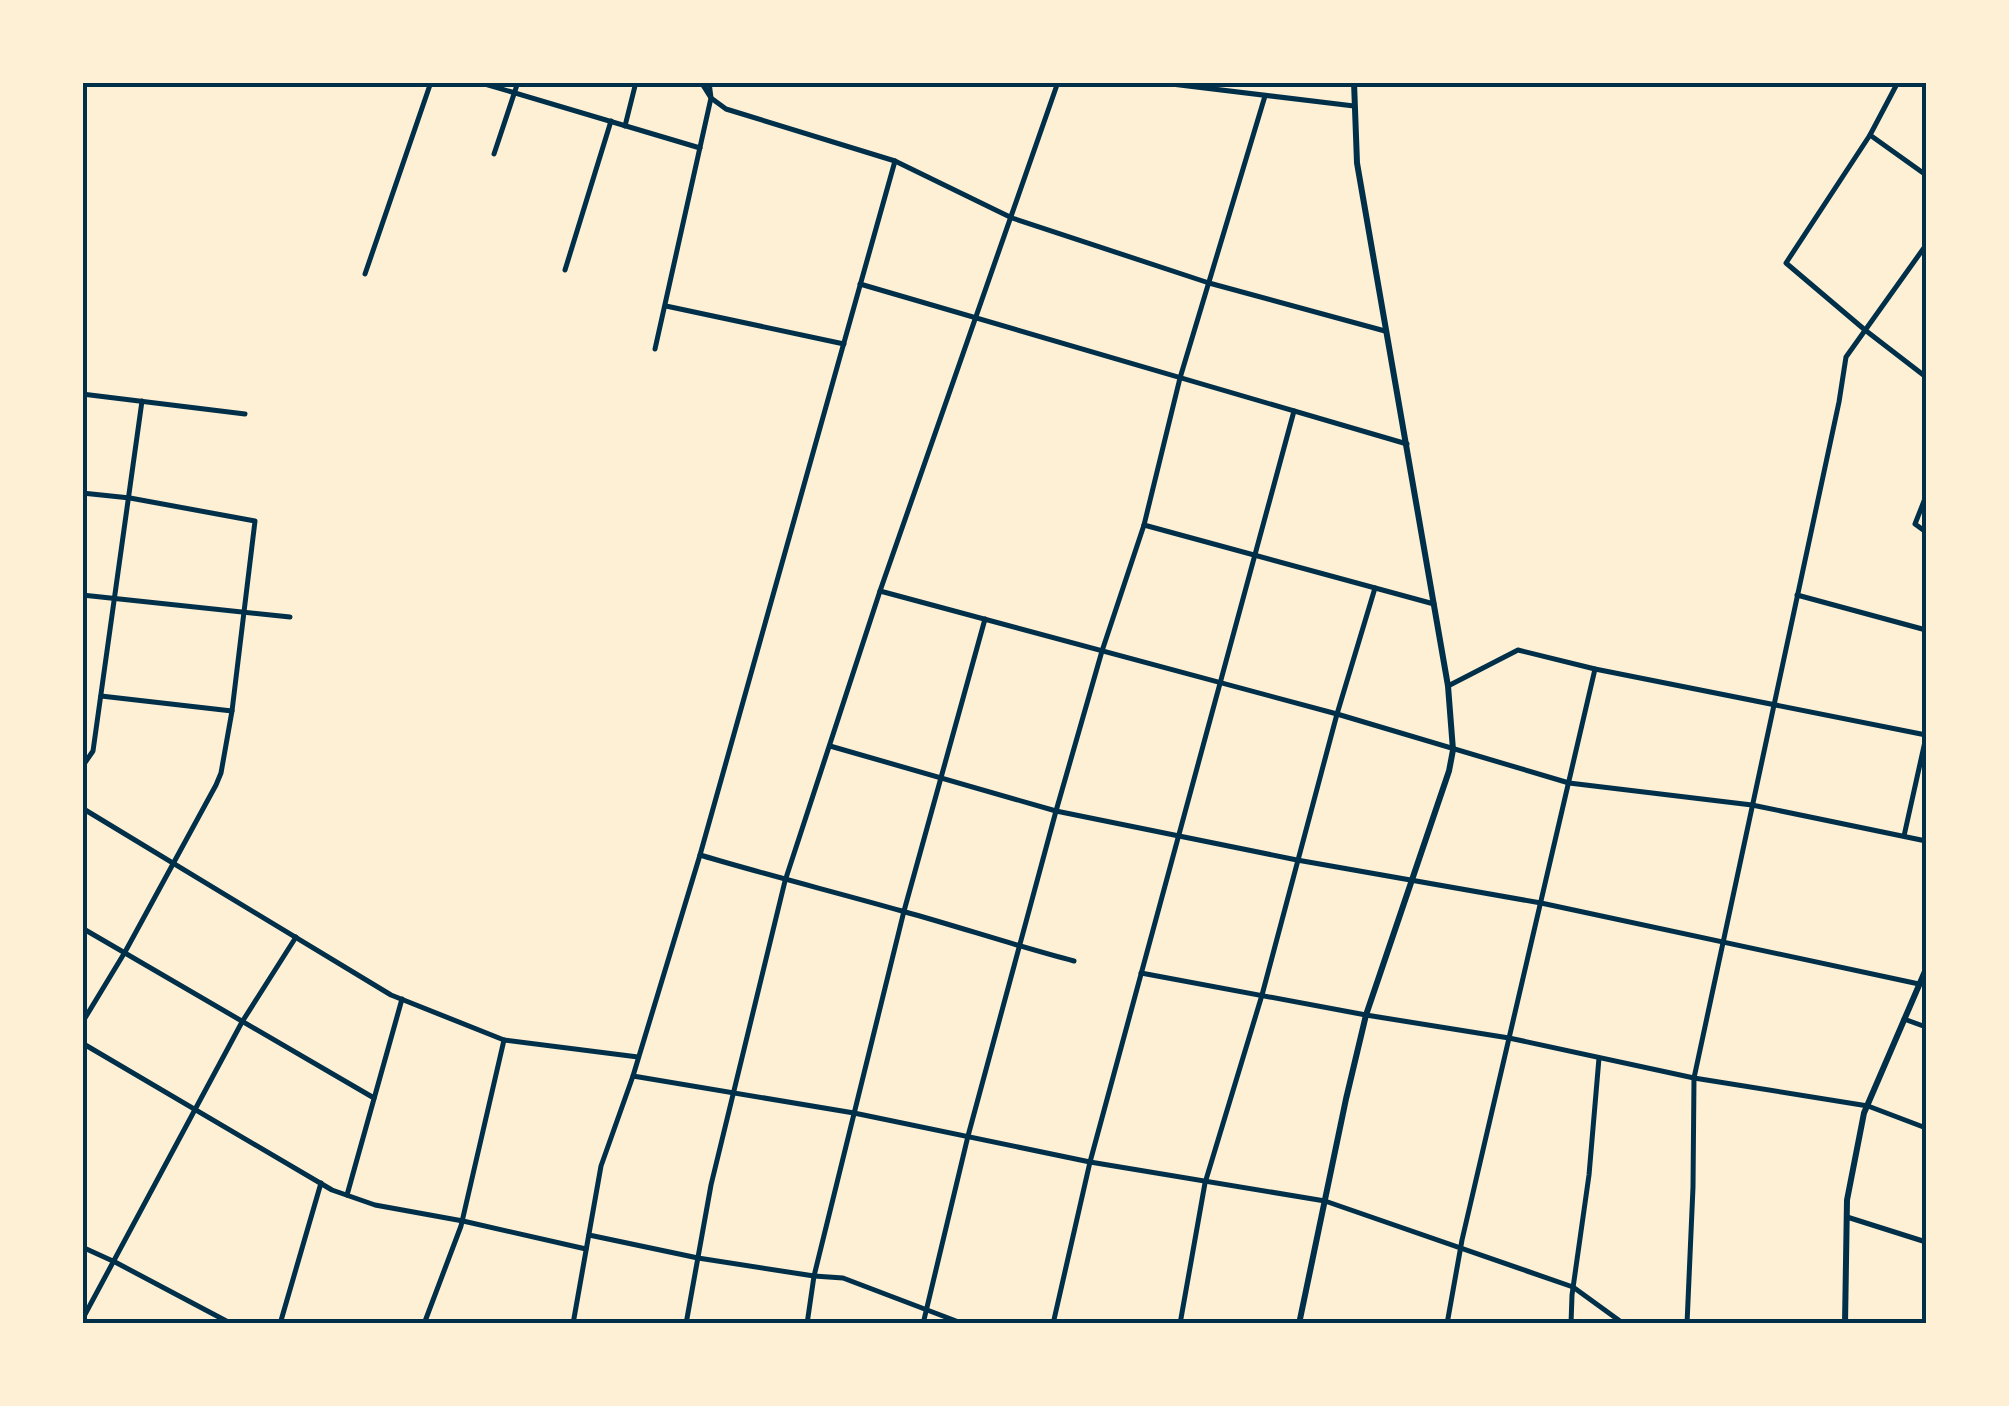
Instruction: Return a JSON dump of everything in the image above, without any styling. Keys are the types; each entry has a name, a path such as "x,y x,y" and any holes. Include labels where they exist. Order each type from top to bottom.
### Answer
{"street":[{"path":"365,274 431,82"},
{"path":"478,82 700,148"},
{"path":"494,154 518,82"},
{"path":"625,126 636,82"},
{"path":"700,82 711,98 726,109 894,162 1012,218 1209,283 1388,332"},
{"path":"654,349 711,98 709,82"},
{"path":"686,1324 711,1184 785,881 880,591 1058,82"},
{"path":"1300,1324 1366,1015 1453,750 1448,686 1357,163 1354,82"},
{"path":"1898,82 1870,135 1786,263 1926,377"},
{"path":"1159,83 1354,106"},
{"path":"923,1324 968,1136 1056,811 1102,651 1144,525 1180,378 1265,96"},
{"path":"565,270 610,122"},
{"path":"1870,135 1926,175"},
{"path":"573,1324 601,1166 634,1076 700,854 894,162"},
{"path":"1688,1324 1694,1078 1846,357 1926,245"},
{"path":"860,284 1407,444"},
{"path":"664,305 844,344"},
{"path":"82,394 245,414"},
{"path":"82,767 93,752 142,401"},
{"path":"1053,1324 1140,972 1294,411"},
{"path":"82,494 130,498 256,521 221,773 125,952 82,1023"},
{"path":"1926,496 1916,524 1926,532"},
{"path":"1144,525 1434,604"},
{"path":"1180,1324 1206,1180 1262,995 1374,588"},
{"path":"880,591 1337,714 1568,783 1752,805 1926,841"},
{"path":"82,596 290,617"},
{"path":"1798,596 1926,630"},
{"path":"807,1324 814,1276 904,911 985,619"},
{"path":"1448,686 1518,650 1926,736 1904,837"},
{"path":"1447,1324 1460,1248 1595,669"},
{"path":"101,696 232,712"},
{"path":"830,746 1056,811 1540,903 1919,984"},
{"path":"82,808 402,999 504,1040 639,1057"},
{"path":"700,854 1074,960"},
{"path":"82,928 374,1098"},
{"path":"82,1320 242,1022 296,937"},
{"path":"1845,1324 1848,1200 1868,1106 1926,969"},
{"path":"1140,972 1509,1038 1694,1078 1868,1106 1926,1128"},
{"path":"347,1195 402,999"},
{"path":"1904,1019 1926,1027"},
{"path":"424,1324 462,1221 504,1040"},
{"path":"82,1044 321,1184 347,1195 375,1205 586,1250"},
{"path":"1571,1324 1599,1058"},
{"path":"634,1076 1325,1202 1573,1287 1624,1324"},
{"path":"280,1324 321,1184"},
{"path":"1847,1217 1926,1242"},
{"path":"588,1235 698,1258 843,1278 964,1324"},
{"path":"82,1247 232,1324"}]}
